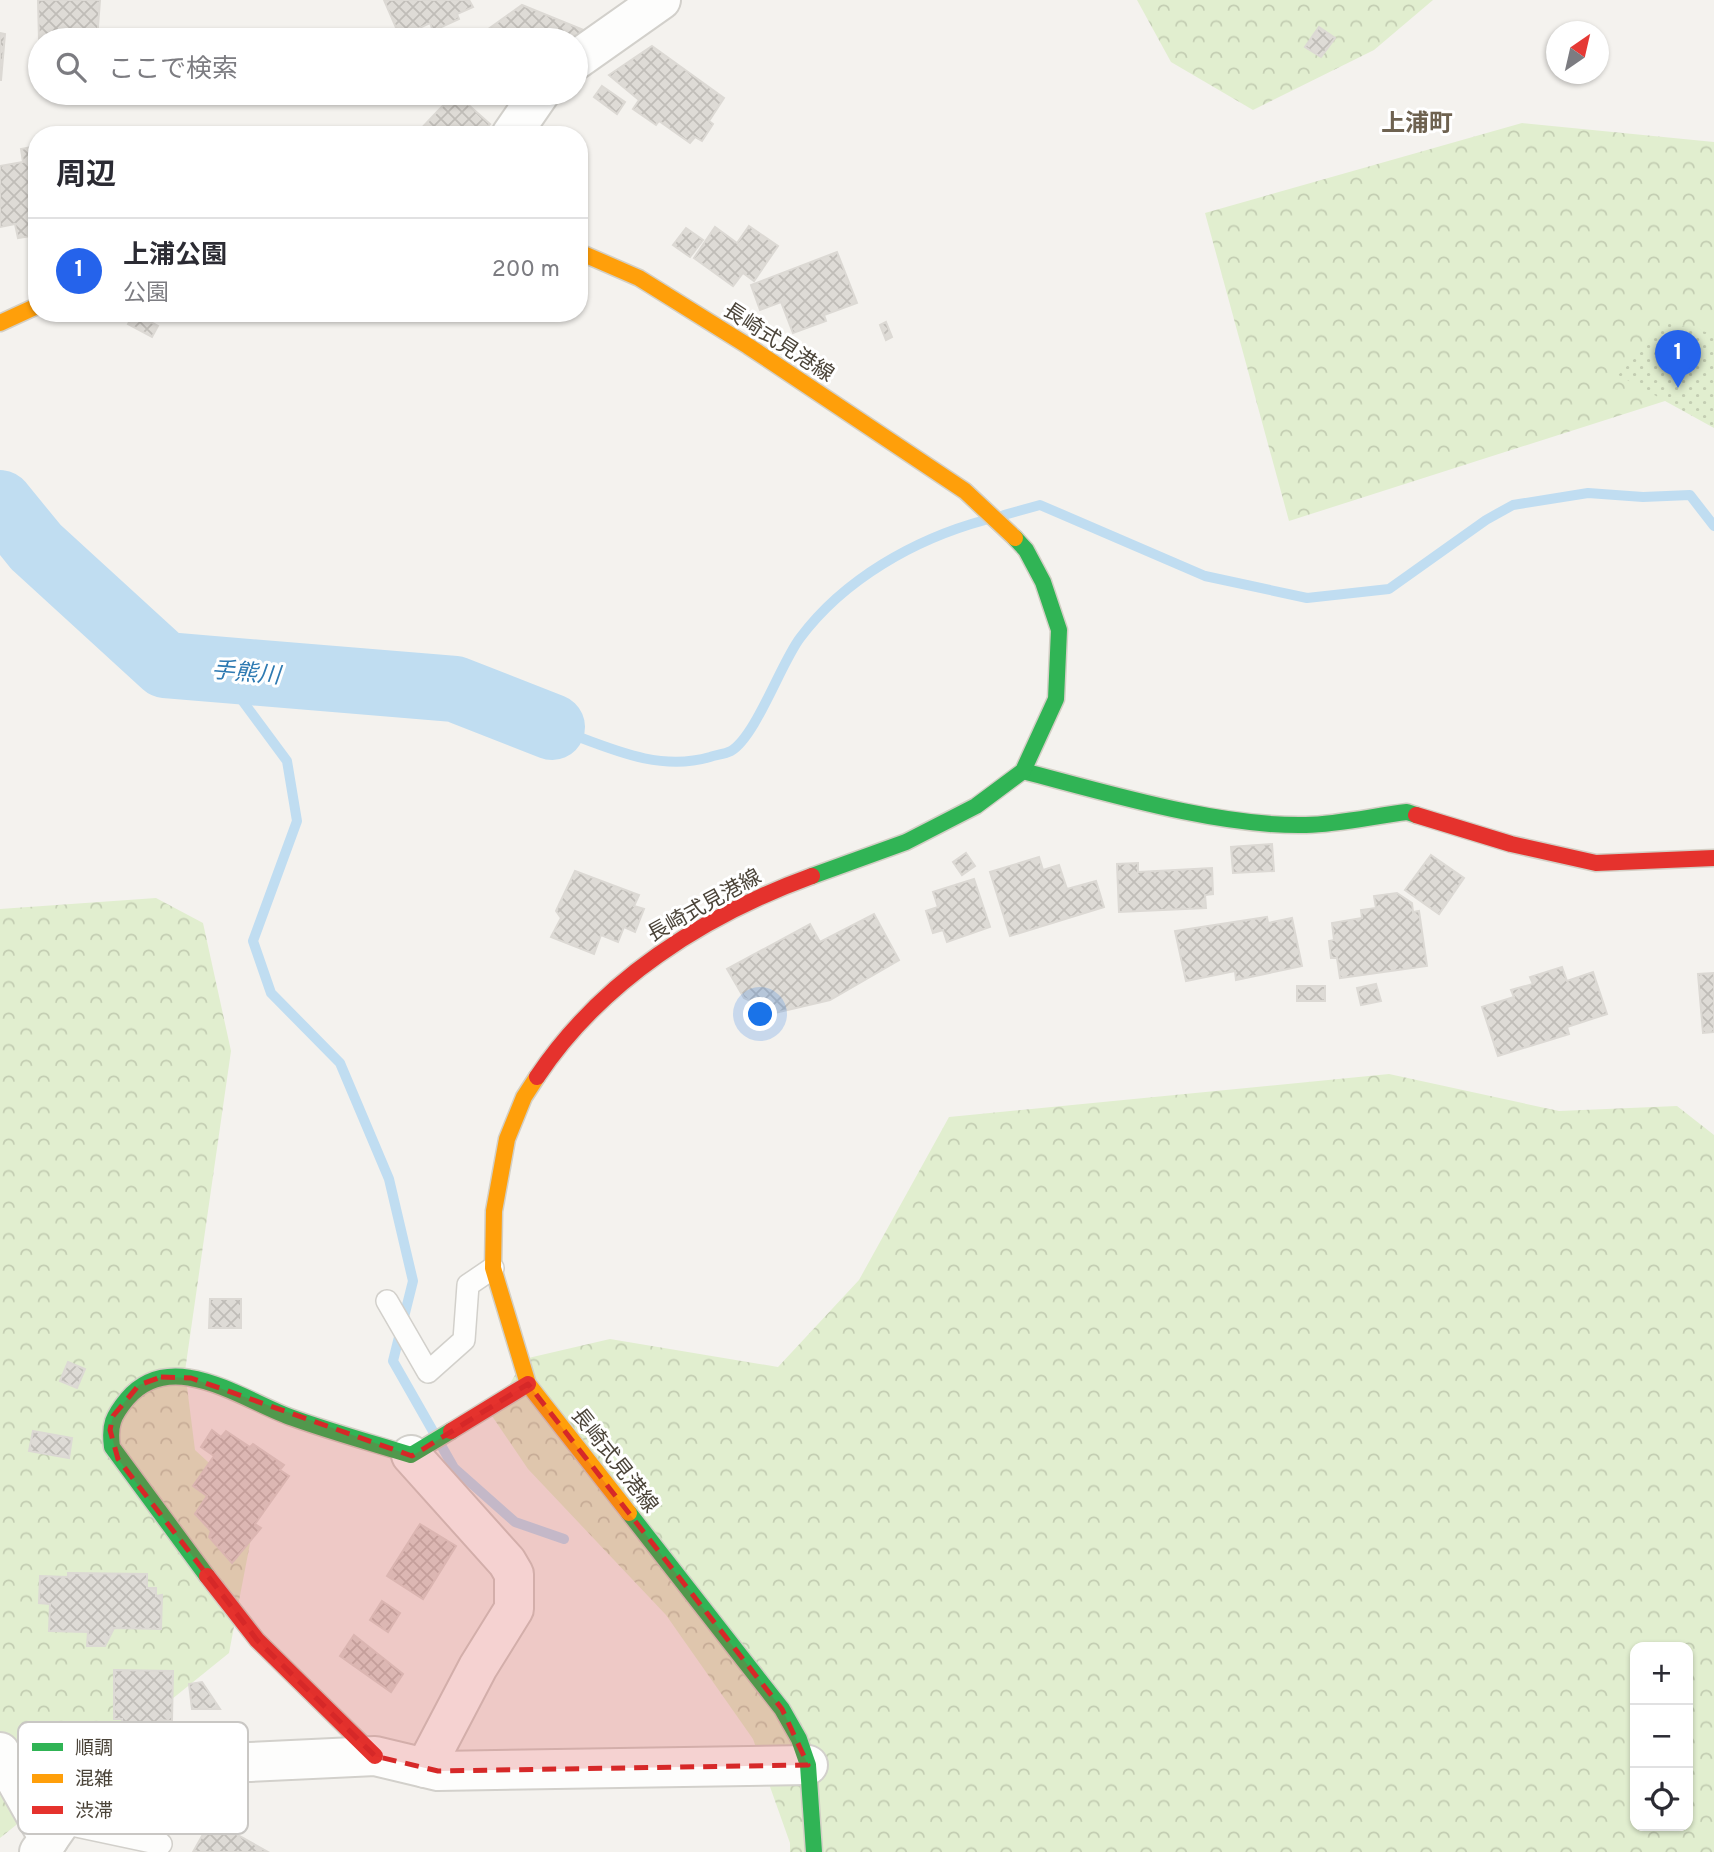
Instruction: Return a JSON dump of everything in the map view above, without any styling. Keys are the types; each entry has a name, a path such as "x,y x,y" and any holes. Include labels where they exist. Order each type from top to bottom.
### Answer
{"main road":[{"name":"長崎式見港線","path":"588,256 639,278 748,346 965,491 1026,550 1043,582 1059,630 1056,699 1023,771 976,806 906,842 778,888 660,951 596,1005 555,1050 524,1097 507,1139 494,1212 493,1268 511,1335 528,1384 782,1709 799,1740 808,1765 814,1852"},
{"path":"0,323 28,310"},
{"path":"1023,771 1106,793 1220,817 1306,825 1407,812 1511,844 1595,863 1714,858"},
{"path":"374,1756 257,1640 118,1459 112,1447 110,1430 113,1416 139,1385 161,1377 191,1378 221,1386 292,1418 414,1454 528,1384"}],"street":[{"path":"588,52 661,0"},
{"path":"517,126 532,105"},
{"path":"414,1454 507,1562 514,1574 516,1598 514,1609 478,1667 425,1768"},
{"path":"0,1752 18,1783"},
{"path":"248,1762 374,1756 438,1771 808,1765"}],"lane":[{"path":"387,1301 428,1372 464,1340 468,1285 493,1268"},
{"path":"50,1838 161,1844"}],"highlighted area":[{"path":"161,1377 191,1378 412,1456 528,1384 782,1709 808,1765 438,1771 375,1756 257,1640 118,1459 110,1430 113,1416 139,1385"}],"green space":[{"path":"1137,0 1433,0 1374,50 1253,110 1171,62"},
{"path":"1522,123 1714,142 1714,403 1665,401 1289,521 1205,213"},
{"path":"1669,323 1714,334 1714,428 1618,375"},
{"path":"156,898 203,923 231,1051 185,1371 195,1450 257,1507 229,1653 144,1722 18,1722 18,1823 0,1838 0,909"},
{"path":"1389,1074 1559,1111 1677,1106 1714,1135 1714,1852 790,1852 790,1843 753,1739 666,1615 528,1469 492,1416 524,1359 610,1339 778,1367 859,1280 949,1117"}],"building":[{"path":"38,0 100,0 98,28 39,28"},
{"path":"384,0 469,0 473,7 457,14 459,19 440,28 432,28 430,23 419,28 396,28"},
{"path":"522,5 579,28 490,28"},
{"path":"1319,27 1335,38 1321,57 1305,47"},
{"path":"0,33 5,34 1,80 0,80"},
{"path":"652,46 724,98 709,121 713,124 702,141 695,137 690,143 659,121 656,125 633,109 639,100 609,75"},
{"path":"602,86 625,102 617,114 594,97"},
{"path":"444,105 469,105 490,124 488,126 424,126"},
{"path":"28,148 28,236 18,238 15,224 0,227 0,166 23,162 21,149"},
{"path":"749,226 778,246 754,281 743,273 733,286 694,258 715,227 737,243"},
{"path":"686,228 703,240 690,257 673,245"},
{"path":"837,252 857,303 824,315 826,321 793,333 781,302 760,310 751,285"},
{"path":"151,322 158,326 152,337 128,324"},
{"path":"886,322 892,337 886,340 880,325"},
{"path":"1272,844 1274,871 1233,873 1231,847"},
{"path":"966,853 975,866 962,875 953,862"},
{"path":"1431,855 1464,878 1439,914 1405,890"},
{"path":"1039,857 1043,870 1059,865 1067,889 1096,881 1104,907 1010,936 990,872"},
{"path":"1138,863 1138,872 1212,868 1213,894 1205,895 1206,908 1119,912 1117,864"},
{"path":"575,871 639,895 634,906 644,909 635,932 624,927 618,942 601,935 594,954 551,937 561,918 556,911"},
{"path":"974,879 990,927 947,942 943,930 933,933 926,911 938,907 933,892"},
{"path":"1397,893 1412,903 1413,912 1419,911 1427,966 1340,978 1337,958 1331,958 1329,941 1334,940 1332,923 1362,918 1361,910 1376,908 1374,896"},
{"path":"874,914 899,960 830,1000 775,1013 744,998 727,969 810,924 820,942"},
{"path":"1267,917 1268,923 1292,918 1302,966 1236,980 1235,971 1186,981 1175,931"},
{"path":"1562,967 1567,981 1593,972 1607,1014 1567,1027 1569,1034 1498,1056 1482,1007 1514,997 1511,990 1533,984 1530,977"},
{"path":"1714,973 1714,1032 1703,1033 1698,974"},
{"path":"1376,984 1381,1001 1361,1005 1357,988"},
{"path":"1297,986 1325,986 1325,1001 1297,1001"},
{"path":"210,1299 241,1299 241,1328 209,1328"},
{"path":"68,1362 85,1369 77,1388 60,1381"},
{"path":"212,1430 221,1437 226,1431 250,1447 253,1444 284,1465 280,1470 289,1476 255,1524 261,1528 232,1563 209,1537 211,1531 195,1514 207,1496 193,1486 214,1456 201,1447"},
{"path":"33,1431 72,1438 69,1458 29,1451"},
{"path":"420,1524 456,1546 423,1599 387,1576"},
{"path":"68,1573 147,1574 147,1588 156,1588 156,1596 162,1595 161,1629 114,1628 105,1646 87,1646 88,1632 49,1631 50,1604 39,1603 40,1576 68,1577"},
{"path":"382,1601 400,1613 388,1632 370,1620"},
{"path":"354,1635 403,1674 391,1692 340,1656"},
{"path":"114,1670 173,1671 172,1721 122,1722 122,1719 114,1719"},
{"path":"202,1682 220,1709 192,1709 189,1684"},
{"path":"203,1834 236,1834 268,1852 193,1852"}],"waterway":[{"path":"1004,515 1040,505 1205,576 1307,598 1389,589 1486,520 1513,505 1588,493 1643,497 1690,495 1714,526"},
{"name":"手熊川","path":"0,503 36,547 165,665 455,689 552,727"},
{"path":"552,727 630,755 669,762 690,761 731,751 750,731 800,638 838,597 859,580 907,550 985,520"},
{"path":"219,669 287,761 297,821 253,941 271,993 340,1063 389,1179 413,1281 393,1361 454,1468 515,1522 564,1539"}],"traffic: fast":[{"path":"812,876 906,842 976,806 1023,771 1056,699 1059,630 1043,582 1026,550 1015,538"},
{"path":"1023,771 1200,815 1272,824 1344,822 1407,812 1416,815"},
{"path":"207,1576 112,1447 111,1433 115,1416 127,1399 145,1384 165,1377 186,1377 208,1382 293,1418 411,1455 451,1431"},
{"path":"629,1513 782,1709 799,1739 808,1765 814,1852"}],"traffic: slow":[{"path":"588,256 639,278 748,346 965,491 1015,538"},
{"path":"0,323 28,310"},
{"path":"537,1077 524,1097 507,1139 494,1211 493,1268 528,1384 629,1513"}],"traffic: jam":[{"path":"1416,815 1511,844 1596,863 1714,858"},
{"path":"537,1077 563,1042 592,1011 624,981 658,955 732,910 812,876"},
{"path":"451,1431 528,1384"},
{"path":"207,1576 257,1640 375,1756"}],"place":[{"name":"上浦公園","path":"1678,388"}],"district":[{"name":"上浦町","path":"1417,123"}]}
